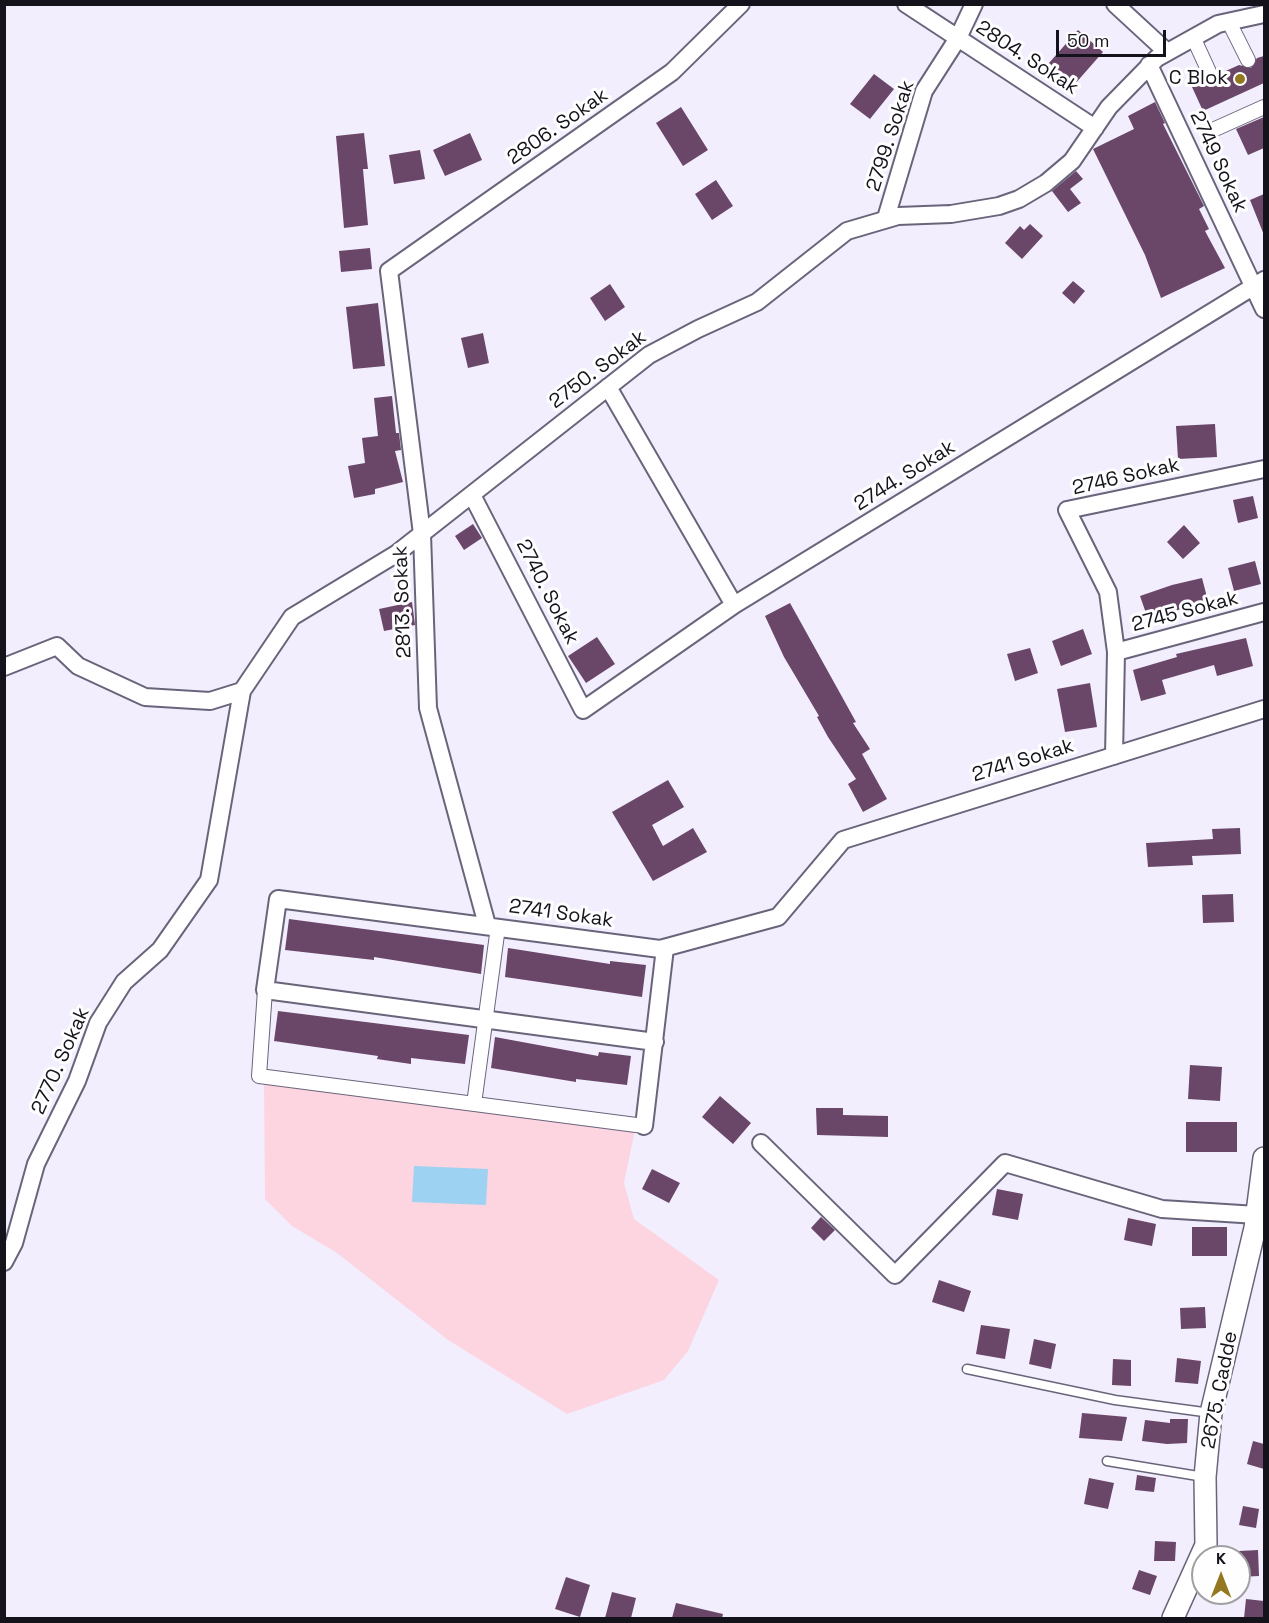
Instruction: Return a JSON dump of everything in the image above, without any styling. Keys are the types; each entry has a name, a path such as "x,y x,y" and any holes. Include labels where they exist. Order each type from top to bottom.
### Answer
{"street":[{"name":"2806. Sokak","path":"389,271 672,72 741,4"},
{"name":"2804. Sokak","path":"906,4 1095,128"},
{"name":"2799. Sokak","path":"886,218 924,91 958,38 974,4"},
{"path":"1115,4 1167,52"},
{"name":"2750. Sokak","path":"242,690 292,617 396,554 649,355 698,328 757,302 847,231 886,218 951,214 999,206 1019,199 1046,183 1072,161 1108,107 1149,65 1193,37 1229,22 1264,14"},
{"path":"1229,22 1248,60"},
{"path":"1193,37 1210,74"},
{"name":"2749 Sokak","path":"1149,65 1259,283 1264,309"},
{"path":"1215,129 1264,107"},
{"name":"2813. Sokak","path":"389,271 422,534 428,708 492,926"},
{"name":"2744. Sokak","path":"583,710 734,605 1259,283"},
{"path":"608,387 734,605"},
{"name":"2746 Sokak","path":"1113,756 1116,652 1108,592 1067,510 1264,469"},
{"name":"2740. Sokak","path":"472,495 583,710"},
{"name":"2745 Sokak","path":"1116,652 1264,612"},
{"path":"4,667 57,646 78,666 145,697 210,701 242,690"},
{"name":"2770. Sokak","path":"4,1262 14,1243 36,1164 77,1081 98,1023 124,982 160,950 208,880 242,690"},
{"name":"2741 Sokak","path":"265,990 278,899 665,948 778,917 843,840 1264,709"},
{"path":"474,1104 485,1020 492,926"},
{"path":"655,1042 265,990 259,1076 644,1126 655,1042 665,948"},
{"path":"761,1143 895,1275 1005,1163 1162,1209 1257,1215"},
{"name":"2675. Cadde","path":"1173,1618 1206,1545 1205,1477 1211,1413 1258,1238 1257,1215 1264,1158"}],"lane":[{"path":"967,1369 1115,1400 1211,1413"},
{"path":"1107,1461 1205,1477"}],"shaded area":[{"path":"264,1084 635,1130 624,1183 634,1219 719,1280 688,1351 664,1380 567,1414 448,1340 337,1253 292,1226 265,1199"}],"water":[{"path":"414,1166 488,1169 486,1205 412,1202"}],"building":[{"path":"1078,30 1103,52 1074,85 1049,63"},
{"path":"1264,56 1264,83 1203,111 1192,87 1197,85 1195,80 1201,77 1205,82 1213,82 1219,74 1239,65 1251,68 1257,58"},
{"path":"874,74 894,89 870,119 850,104"},
{"path":"1155,102 1165,123 1163,124 1204,206 1199,209 1209,229 1205,231 1225,268 1161,298 1145,255 1093,149 1134,129 1128,116"},
{"path":"681,107 708,150 683,166 656,123"},
{"path":"1264,117 1264,148 1248,155 1236,129"},
{"path":"364,133 368,169 363,169 368,225 344,228 336,136"},
{"path":"470,133 482,160 445,176 433,150"},
{"path":"420,150 425,179 394,184 389,155"},
{"path":"1076,171 1083,179 1070,189 1081,203 1068,212 1052,191"},
{"path":"716,180 733,206 712,220 695,194"},
{"path":"1264,194 1264,235 1250,200"},
{"path":"1030,224 1043,236 1022,259 1005,243 1020,226 1024,230"},
{"path":"370,248 372,269 341,272 339,251"},
{"path":"1073,281 1085,291 1074,304 1062,293"},
{"path":"610,284 625,307 605,321 590,298"},
{"path":"378,303 385,366 353,369 346,307"},
{"path":"483,333 489,363 468,368 461,338"},
{"path":"392,396 396,433 399,433 401,450 395,451 403,482 375,489 375,494 354,498 348,466 365,463 362,438 378,436 374,398"},
{"path":"1215,424 1217,457 1178,459 1176,426"},
{"path":"1253,496 1258,518 1238,523 1233,500"},
{"path":"473,524 482,538 464,550 455,536"},
{"path":"1184,525 1200,543 1183,559 1167,542"},
{"path":"1255,561 1261,584 1234,591 1228,568"},
{"path":"1202,578 1208,601 1148,619 1140,596"},
{"path":"412,602 415,625 384,631 379,609"},
{"path":"790,603 856,722 853,723 870,749 862,754 887,799 863,812 848,784 856,779 828,737 817,717 819,716 784,657 765,616"},
{"path":"1083,629 1092,654 1061,666 1052,641"},
{"path":"597,637 615,664 586,683 568,656"},
{"path":"1246,638 1253,666 1217,676 1214,665 1162,680 1166,694 1141,701 1133,670 1177,657 1176,654"},
{"path":"1030,648 1038,673 1015,681 1007,654"},
{"path":"1090,683 1097,727 1065,732 1057,689"},
{"path":"668,780 684,807 652,825 663,846 693,828 707,852 653,881 612,812"},
{"path":"1240,828 1241,854 1192,856 1193,865 1148,867 1146,843 1213,839 1212,829"},
{"path":"1233,894 1234,922 1203,923 1202,895"},
{"path":"289,919 484,945 481,974 374,957 374,960 285,950"},
{"path":"508,948 610,964 610,961 646,965 642,997 505,977"},
{"path":"278,1011 469,1035 465,1064 411,1058 411,1064 377,1059 378,1056 274,1041"},
{"path":"495,1037 598,1056 599,1052 631,1056 627,1085 576,1079 576,1082 491,1068"},
{"path":"1190,1065 1222,1067 1220,1101 1188,1099"},
{"path":"720,1096 751,1123 733,1144 702,1117"},
{"path":"816,1108 843,1108 843,1115 888,1116 888,1137 817,1135"},
{"path":"1186,1122 1237,1122 1237,1152 1186,1152"},
{"path":"652,1169 680,1183 669,1203 642,1189"},
{"path":"997,1189 1023,1194 1018,1220 992,1215"},
{"path":"821,1217 835,1230 824,1241 811,1228"},
{"path":"1128,1218 1156,1224 1152,1246 1124,1240"},
{"path":"1192,1227 1227,1227 1227,1256 1192,1256"},
{"path":"939,1280 971,1291 964,1312 932,1302"},
{"path":"1205,1307 1206,1328 1181,1329 1180,1308"},
{"path":"981,1325 1010,1329 1005,1359 976,1354"},
{"path":"1034,1339 1056,1344 1051,1369 1029,1364"},
{"path":"1177,1358 1201,1361 1198,1384 1175,1382"},
{"path":"1113,1359 1131,1360 1131,1386 1112,1385"},
{"path":"1082,1413 1127,1417 1122,1441 1079,1438"},
{"path":"1170,1419 1188,1419 1187,1443 1167,1444 1142,1441 1145,1420 1170,1423"},
{"path":"1253,1441 1264,1444 1264,1469 1247,1464"},
{"path":"1137,1475 1156,1478 1154,1492 1135,1490"},
{"path":"1089,1478 1114,1483 1108,1509 1084,1504"},
{"path":"1243,1506 1259,1509 1256,1528 1239,1525"},
{"path":"1155,1541 1176,1542 1175,1561 1154,1561"},
{"path":"1251,1550 1258,1550 1259,1576 1251,1576"},
{"path":"1139,1570 1157,1576 1150,1595 1132,1589"},
{"path":"566,1577 590,1585 580,1617 555,1609"},
{"path":"612,1592 636,1598 631,1618 605,1618"},
{"path":"1251,1600 1264,1601 1264,1618 1244,1618 1245,1605 1251,1605"},
{"path":"676,1603 723,1614 722,1618 672,1618"}],"place":[{"name":"C Blok","path":"1240,79"}]}
